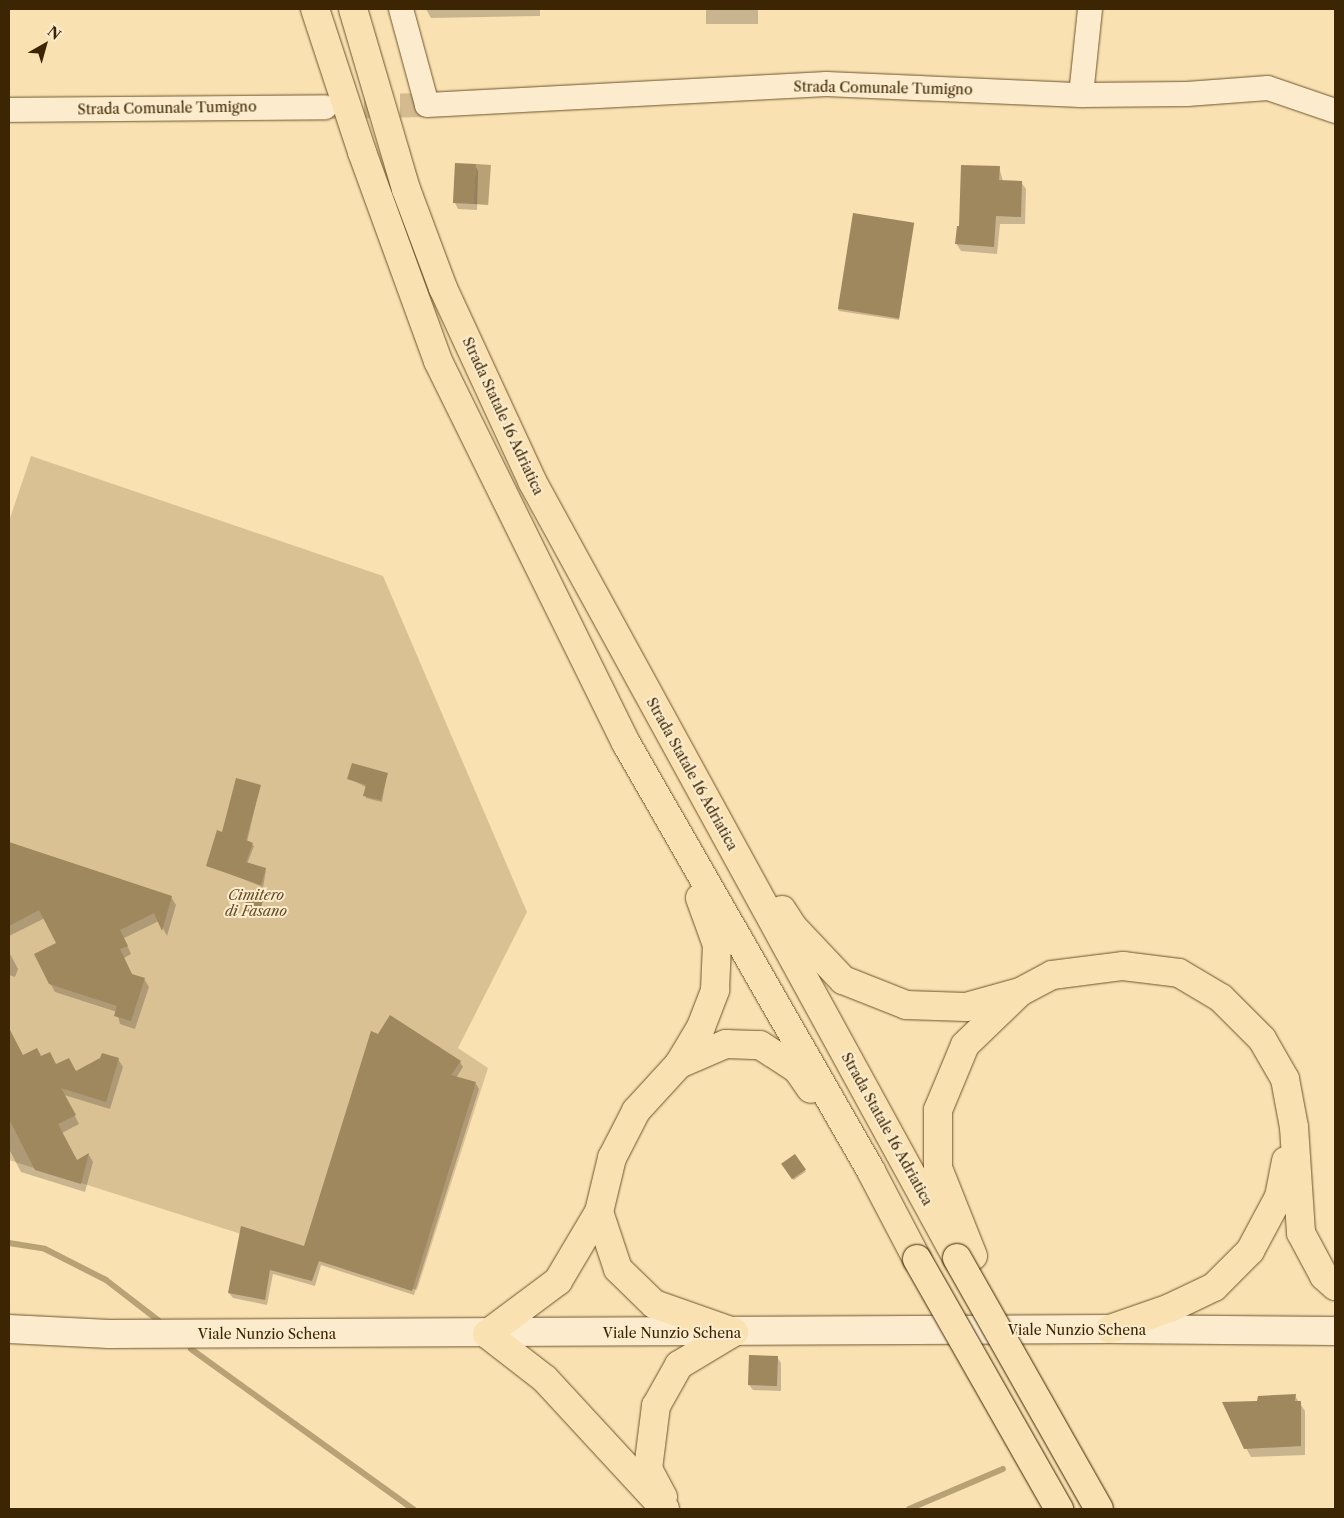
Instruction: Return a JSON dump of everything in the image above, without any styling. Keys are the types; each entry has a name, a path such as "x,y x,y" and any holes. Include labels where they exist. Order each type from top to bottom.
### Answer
{"highway":[{"path":"315,9 362,152 438,361 696,889 717,945 715,990 701,1027 679,1064 636,1111 612,1158 599,1212 558,1281 486,1334 545,1379 665,1509"},
{"name":"Strada Statale 16 Adriatica","path":"353,9 406,188 443,288 532,481 688,764 966,1258 1027,1382 1099,1509"},
{"path":"626,743 870,1171 1059,1509"},
{"path":"688,764 793,927 843,980 906,1005 966,1006 1020,992 1052,975 1123,966 1179,973 1221,998 1262,1038 1285,1079 1294,1127 1301,1233 1324,1276 1335,1286"},
{"path":"966,1258 938,1168 938,1110 966,1045 1020,992"},
{"path":"679,1064 726,1044 760,1045 797,1069 870,1171"},
{"path":"1110,1329 1170,1308 1214,1287 1250,1251 1279,1197 1294,1127"},
{"path":"599,1212 618,1269 654,1304 734,1332"},
{"path":"670,1509 648,1469 656,1406 679,1365 734,1332"}],"street":[{"name":"Strada Comunale Tumigno","path":"401,9 426,105 826,84 1080,95 1187,94 1268,88 1335,111"},
{"path":"1080,95 1090,9"},
{"name":"Strada Comunale Tumigno","path":"9,110 325,107"},
{"name":"Viale Nunzio Schena","path":"9,1329 109,1334 486,1334 1110,1329 1335,1332"}],"green space":[{"name":"Cimitero di Fasano","path":"31,456 383,576 527,912 458,1048 488,1068 417,1290 9,1160 9,521"}],"shaded area":[{"path":"476,164 491,165 488,205 473,204"}],"building":[{"path":"455,163 476,164 474,204 453,203"},
{"path":"961,165 1000,166 999,180 1022,181 1021,217 996,216 994,247 955,244 957,226 959,226"},
{"path":"853,213 914,223 899,319 838,309"},
{"path":"352,763 388,773 381,800 363,796 366,785 347,779"},
{"path":"236,778 261,785 246,840 253,843 246,862 266,868 261,885 206,866 217,830 222,832"},
{"path":"9,842 172,896 162,931 154,913 120,930 128,946 120,949 132,974 145,978 131,1021 114,1016 117,1006 49,984 34,954 56,943 39,910 9,926"},
{"path":"248,894 263,898 259,914 244,909"},
{"path":"390,1015 461,1061 451,1075 476,1082 412,1291 319,1261 312,1281 270,1270 265,1300 228,1293 241,1226 304,1246 371,1031 378,1034"},
{"path":"9,1028 23,1055 37,1048 41,1056 50,1052 56,1064 69,1058 76,1071 100,1058 102,1053 119,1058 106,1102 61,1088 76,1115 58,1124 77,1160 89,1153 81,1184 35,1170 9,1119"},
{"path":"795,1154 806,1170 792,1179 781,1164"},
{"path":"749,1355 778,1356 777,1386 748,1385"},
{"path":"1296,1394 1295,1401 1301,1401 1301,1446 1244,1449 1222,1402 1257,1401 1258,1396"}],"waterway":[{"path":"9,1243 45,1249 106,1280 159,1321"},
{"path":"191,1349 413,1509"},
{"path":"909,1509 1003,1469"}],"tunnel":[{"path":"328,107 427,105"}]}
